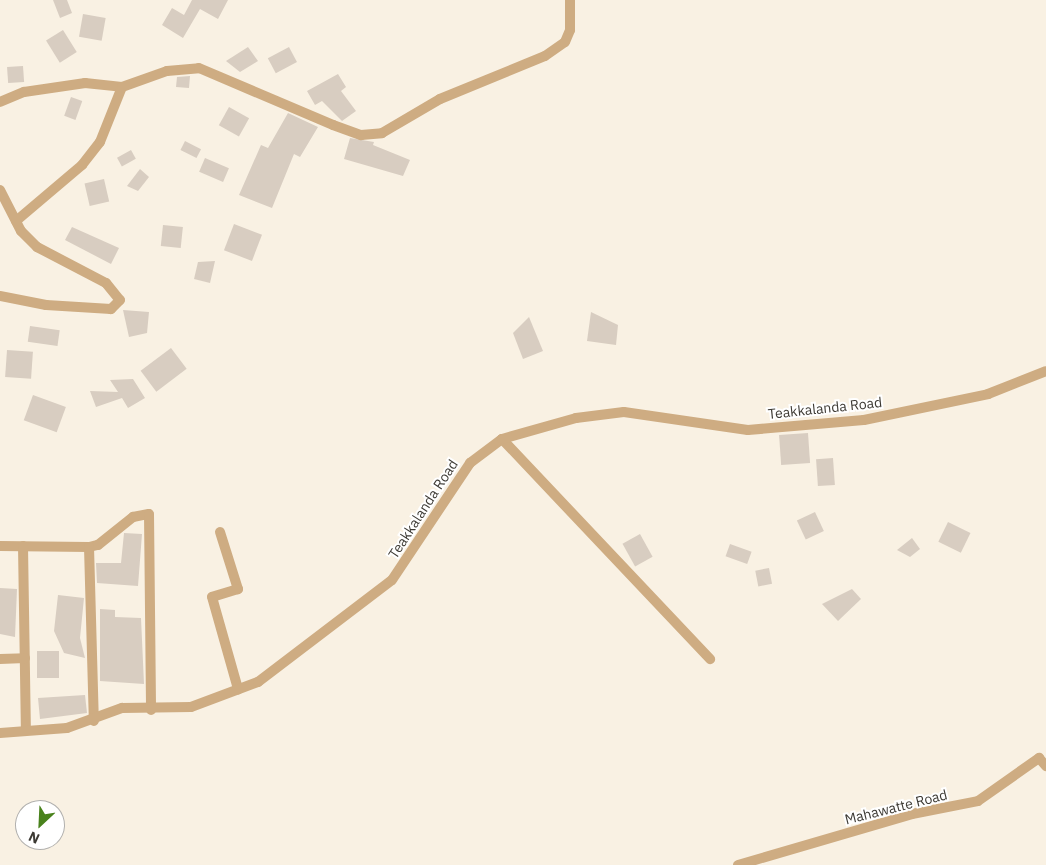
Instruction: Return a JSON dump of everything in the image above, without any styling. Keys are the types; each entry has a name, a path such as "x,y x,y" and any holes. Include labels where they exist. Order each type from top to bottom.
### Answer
{"street":[{"path":"0,102 24,92 85,84 122,87 167,70 199,68 333,125 361,134 382,133 440,99 545,56 565,42 570,30 570,0"},
{"path":"16,221 94,150 113,117 122,87"},
{"path":"0,190 16,221 48,257 106,283 120,300 111,309 0,296"},
{"name":"Teakkalanda Road","path":"0,733 94,721 122,708 151,710 191,707 258,682 308,648 392,580 470,463 502,439 576,418 624,412 748,430 864,420 988,394 1046,371"},
{"path":"502,439 710,659"},
{"path":"0,546 23,546 54,550 89,548 98,545 133,516 149,514 151,710"},
{"path":"220,532 238,589 212,598 238,689"},
{"path":"23,546 26,730"},
{"path":"89,548 94,721"},
{"path":"0,659 25,658"},
{"name":"Mahawatte Road","path":"738,865 912,814 978,801 1039,758 1046,766"}],"building":[{"path":"53,0 67,0 72,13 60,18"},
{"path":"192,0 228,0 218,19 200,9 183,38 162,25 172,8 184,15"},
{"path":"83,14 106,18 102,41 79,37"},
{"path":"63,30 77,52 60,63 46,41"},
{"path":"248,47 258,61 240,72 226,61"},
{"path":"289,47 297,62 276,73 268,58"},
{"path":"23,66 24,82 8,83 7,67"},
{"path":"338,74 346,87 341,91 356,111 342,121 322,101 315,105 307,91"},
{"path":"190,76 189,88 176,87 177,77"},
{"path":"71,97 82,101 75,120 64,116"},
{"path":"229,107 249,118 239,137 219,125"},
{"path":"288,113 318,127 300,157 294,154 272,208 239,195 261,145 268,148"},
{"path":"350,138 374,142 373,145 410,160 403,176 344,159"},
{"path":"185,141 201,149 196,158 180,150"},
{"path":"131,150 136,159 122,167 117,158"},
{"path":"205,158 229,168 223,182 199,172"},
{"path":"140,169 149,177 138,191 127,186"},
{"path":"104,179 109,201 90,206 85,183"},
{"path":"234,224 262,235 252,261 224,250"},
{"path":"163,225 183,227 181,248 161,246"},
{"path":"72,227 119,248 111,264 65,240"},
{"path":"215,261 210,283 194,279 198,262"},
{"path":"123,310 149,312 147,333 129,337"},
{"path":"591,312 618,325 616,345 587,341"},
{"path":"529,317 543,351 523,359 513,333"},
{"path":"30,326 60,330 57,346 28,342"},
{"path":"171,348 187,369 156,392 141,371"},
{"path":"7,350 33,352 31,379 5,377"},
{"path":"133,379 145,398 128,408 122,398 96,407 90,391 118,392 110,380"},
{"path":"33,395 66,407 57,432 24,420"},
{"path":"808,433 810,463 781,465 779,435"},
{"path":"833,458 835,485 818,486 816,459"},
{"path":"815,512 824,531 806,539 797,520"},
{"path":"948,522 970,533 961,553 938,542"},
{"path":"124,533 142,534 138,586 97,583 96,563 121,563"},
{"path":"640,534 653,557 635,566 623,544"},
{"path":"912,538 920,549 910,557 897,550"},
{"path":"730,544 752,552 747,564 726,556"},
{"path":"769,568 772,584 758,586 755,571"},
{"path":"0,588 17,589 15,637 0,634"},
{"path":"852,589 861,599 838,621 822,604"},
{"path":"58,595 84,598 80,638 85,658 64,653 54,631"},
{"path":"100,609 115,610 115,617 141,618 144,684 100,681"},
{"path":"37,651 59,651 59,678 37,678"},
{"path":"85,695 87,713 40,719 38,698"}]}
